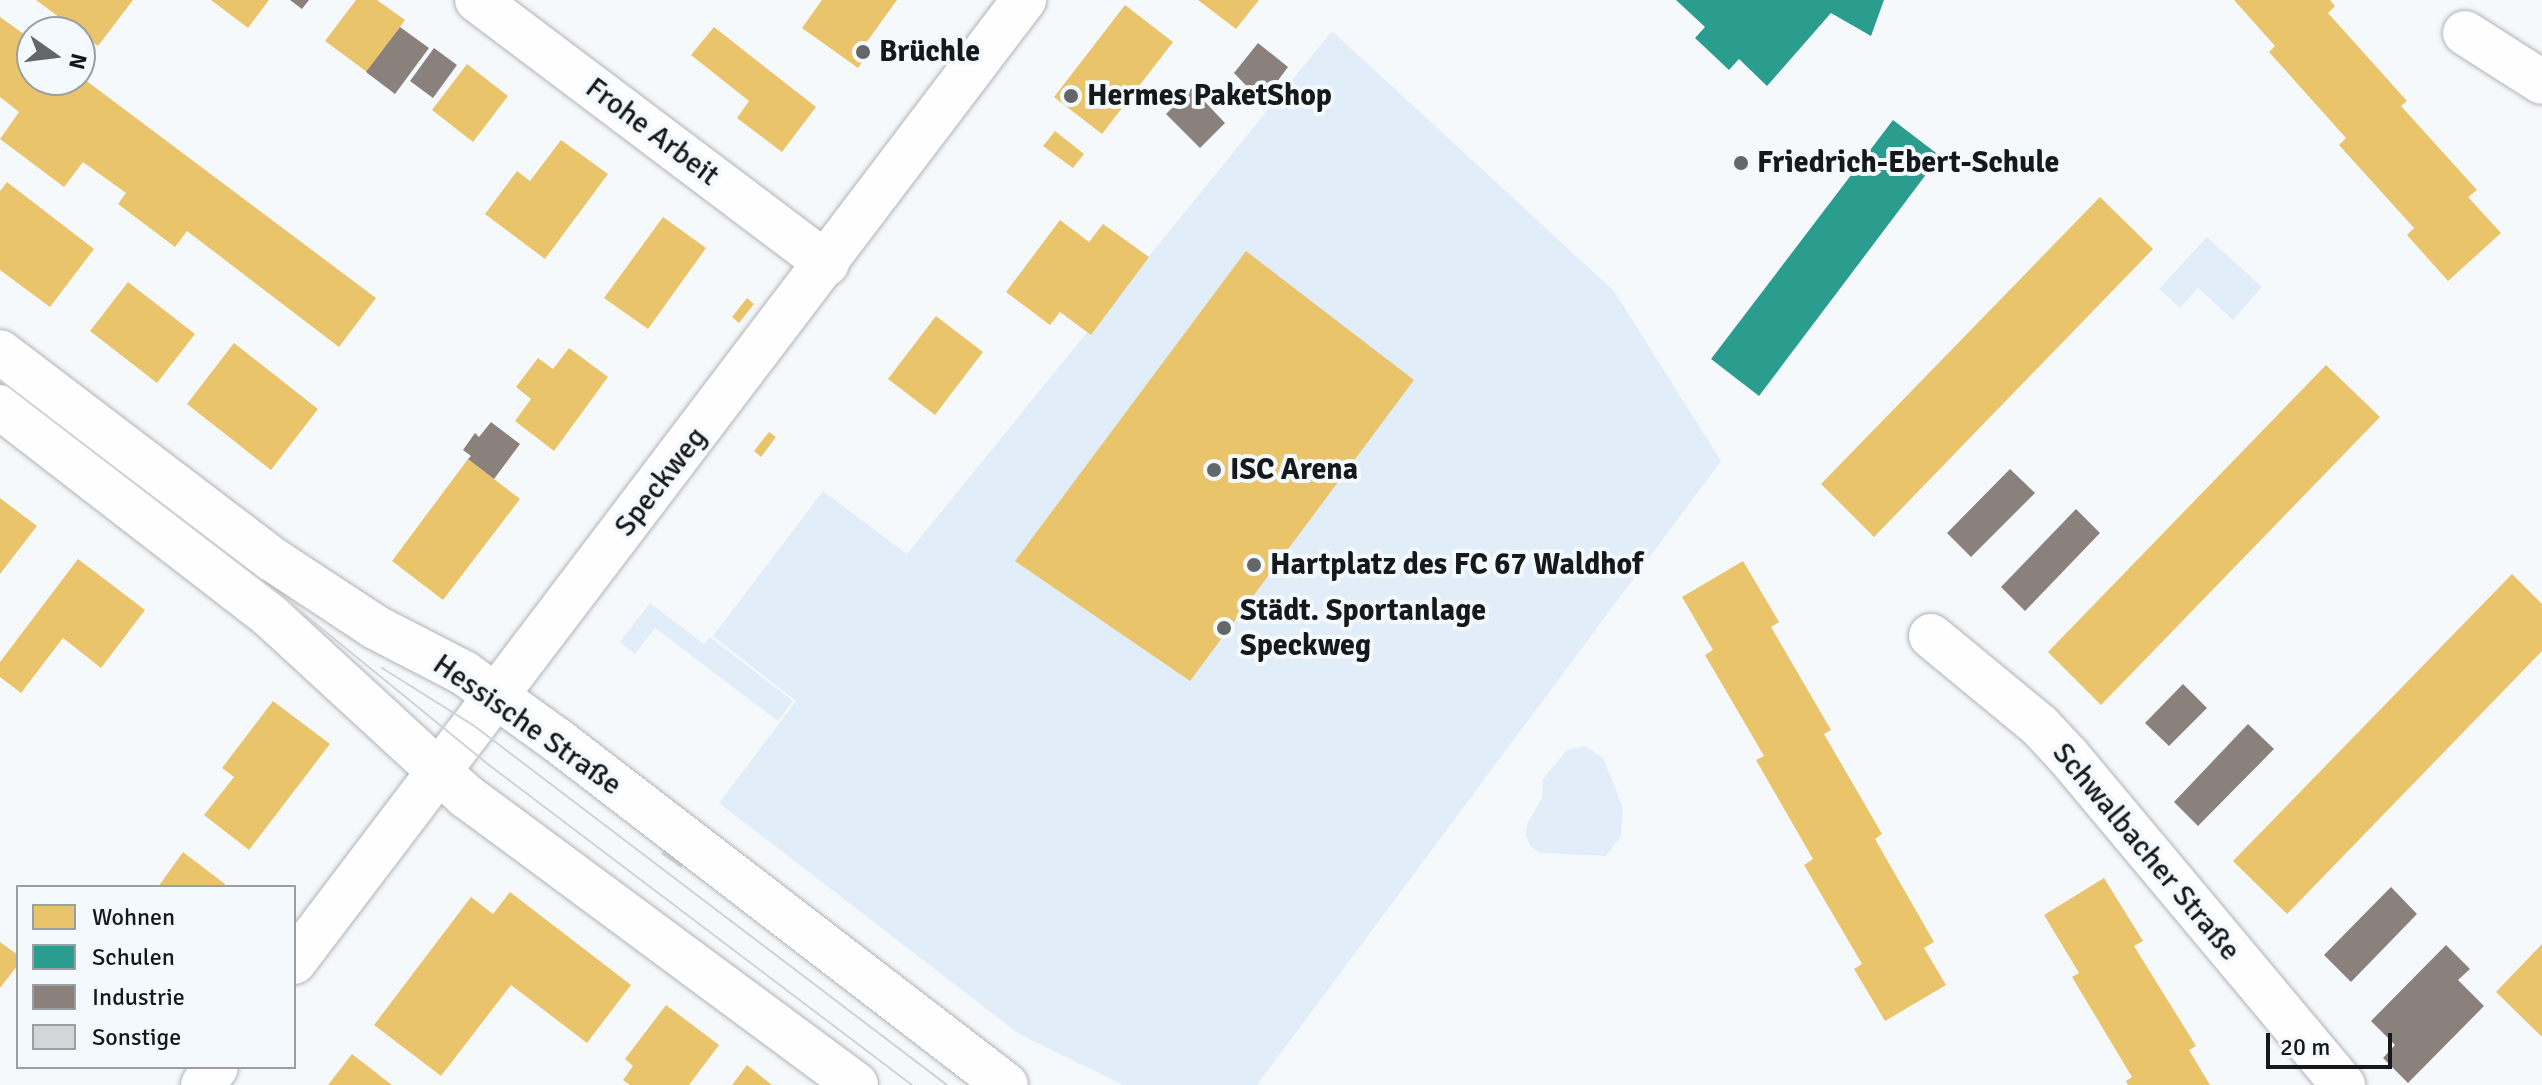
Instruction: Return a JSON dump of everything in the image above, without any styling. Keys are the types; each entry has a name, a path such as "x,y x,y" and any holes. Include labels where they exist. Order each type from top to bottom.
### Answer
{"street":[{"name":"Frohe Arbeit","path":"477,0 827,264"},
{"name":"Speckweg","path":"296,959 494,695 827,264 1024,0"},
{"path":"2465,33 2542,82"},
{"name":"Hessische Straße","path":"0,352 272,559 375,627 464,673 1006,1085"},
{"path":"0,407 268,614 466,796 856,1085"},
{"name":"Schwalbacher Straße","path":"1931,636 2040,726 2068,756 2343,1085"}],"shaded area":[{"name":"Städt. Sportanlage Speckweg","path":"1332,31 1614,291 1721,461 1257,1085 1123,1085 1019,1034 719,803 796,701 713,636 823,491 907,554"},
{"path":"2207,237 2262,287 2233,320 2198,288 2180,308 2159,289"},
{"path":"650,603 704,644 710,637 793,701 778,721 655,628 635,654 620,642"},
{"path":"1585,746 1603,758 1615,787 1623,809 1621,836 1606,856 1540,853 1530,846 1526,836 1527,824 1542,798 1543,779 1567,750"}],"building: Wohnen":[{"path":"36,0 133,0 98,46 96,16 58,16"},
{"path":"211,0 269,0 248,28"},
{"path":"356,0 377,0 405,20 367,72 325,41"},
{"path":"822,0 897,0 866,43 872,48 858,68 802,28"},
{"path":"1198,0 1259,0 1236,29"},
{"path":"2234,0 2330,0 2335,6 2328,13 2407,101 2401,106 2477,190 2468,197 2501,233 2448,281 2407,235 2414,228 2339,145 2346,138 2269,52 2275,46"},
{"path":"1125,5 1173,42 1102,134 1054,97"},
{"path":"0,17 16,28 16,96 96,96 96,88 376,298 339,347 187,231 175,247 118,204 126,193 83,162 64,187 0,139 19,112 0,97"},
{"path":"714,27 816,107 782,152 737,118 749,101 691,55"},
{"path":"467,64 508,96 473,142 432,110"},
{"path":"1055,131 1084,154 1073,168 1043,146"},
{"path":"561,140 608,174 545,259 485,214 517,171 530,181"},
{"path":"7,182 94,249 50,307 0,270 0,191"},
{"path":"2100,197 2153,249 1874,537 1821,484"},
{"path":"663,217 706,248 648,329 604,298"},
{"path":"1060,220 1089,242 1103,224 1149,257 1091,335 1060,312 1050,325 1006,292"},
{"name":"ISC Arena","path":"1246,251 1414,380 1190,681 1015,561"},
{"path":"128,282 195,334 157,383 90,331"},
{"path":"747,298 754,304 739,323 732,317"},
{"path":"936,316 983,352 935,415 888,379"},
{"path":"234,343 318,409 271,470 187,404"},
{"path":"569,348 608,377 554,451 515,421 531,399 516,387 538,358 553,369"},
{"path":"2326,365 2380,417 2101,705 2048,652"},
{"path":"769,432 776,437 761,457 754,451"},
{"path":"468,459 520,499 443,600 392,561"},
{"path":"0,498 37,526 0,574"},
{"path":"78,559 145,610 101,668 63,638 21,693 0,677 0,662"},
{"path":"1743,561 1779,622 1771,627 1831,730 1824,734 1882,834 1875,839 1934,942 1924,948 1946,985 1885,1021 1854,969 1862,964 1804,865 1813,859 1756,760 1764,756 1705,655 1713,650 1682,597"},
{"path":"2512,574 2542,604 2542,651 2287,914 2233,861"},
{"path":"273,701 330,744 249,850 204,815 234,777 222,768"},
{"path":"183,852 225,884 224,885 159,885"},
{"path":"2104,878 2143,941 2134,946 2196,1046 2189,1050 2210,1085 2128,1085 2126,1081 2132,1077 2072,977 2079,973 2044,915"},
{"path":"510,892 631,985 587,1043 511,985 441,1076 374,1025 471,897 493,914"},
{"path":"0,942 16,954 16,968 0,988"},
{"path":"2542,944 2542,1037 2496,992"},
{"path":"666,1005 719,1045 689,1085 630,1085 623,1080 633,1066 625,1059"},
{"path":"352,1054 392,1085 328,1085"},
{"path":"747,1065 772,1085 732,1085"}],"building: Schulen":[{"path":"1676,0 1884,0 1871,36 1831,13 1767,86 1739,59 1729,70 1695,38 1705,27"},
{"path":"1893,120 1940,156 1759,396 1711,359"}],"building: Industrie":[{"path":"290,0 309,0 302,9"},
{"path":"400,27 429,48 395,94 366,72"},
{"path":"1258,43 1288,67 1262,102 1234,73"},
{"path":"434,48 457,65 433,98 410,81"},
{"path":"1192,88 1225,123 1200,148 1166,114"},
{"path":"491,422 520,444 494,479 468,459 471,456 463,450 475,433 479,437"},
{"path":"2010,469 2035,493 1971,557 1947,533"},
{"path":"2076,509 2100,533 2025,611 2001,587"},
{"path":"2183,684 2207,708 2169,746 2145,723"},
{"path":"2248,724 2274,749 2198,826 2174,802"},
{"path":"2391,887 2417,914 2351,982 2324,955"},
{"path":"2446,945 2470,969 2458,980 2484,1006 2408,1083 2383,1058 2395,1045 2371,1021"}],"building: Sonstige":[{"path":"666,848 685,861 681,868 661,854"}],"tram line":[{"path":"0,380 289,602 489,765 912,1085"},
{"path":"382,668 473,725 947,1085"}],"place":[{"name":"Brüchle","path":"863,52"},
{"name":"Hermes PaketShop","path":"1071,96"},
{"name":"Friedrich-Ebert-Schule","path":"1741,163"},
{"name":"ISC Arena","path":"1214,470"},
{"name":"Hartplatz des FC 67 Waldhof","path":"1254,565"},
{"name":"Städt. Sportanlage Speckweg","path":"1224,628"}]}
